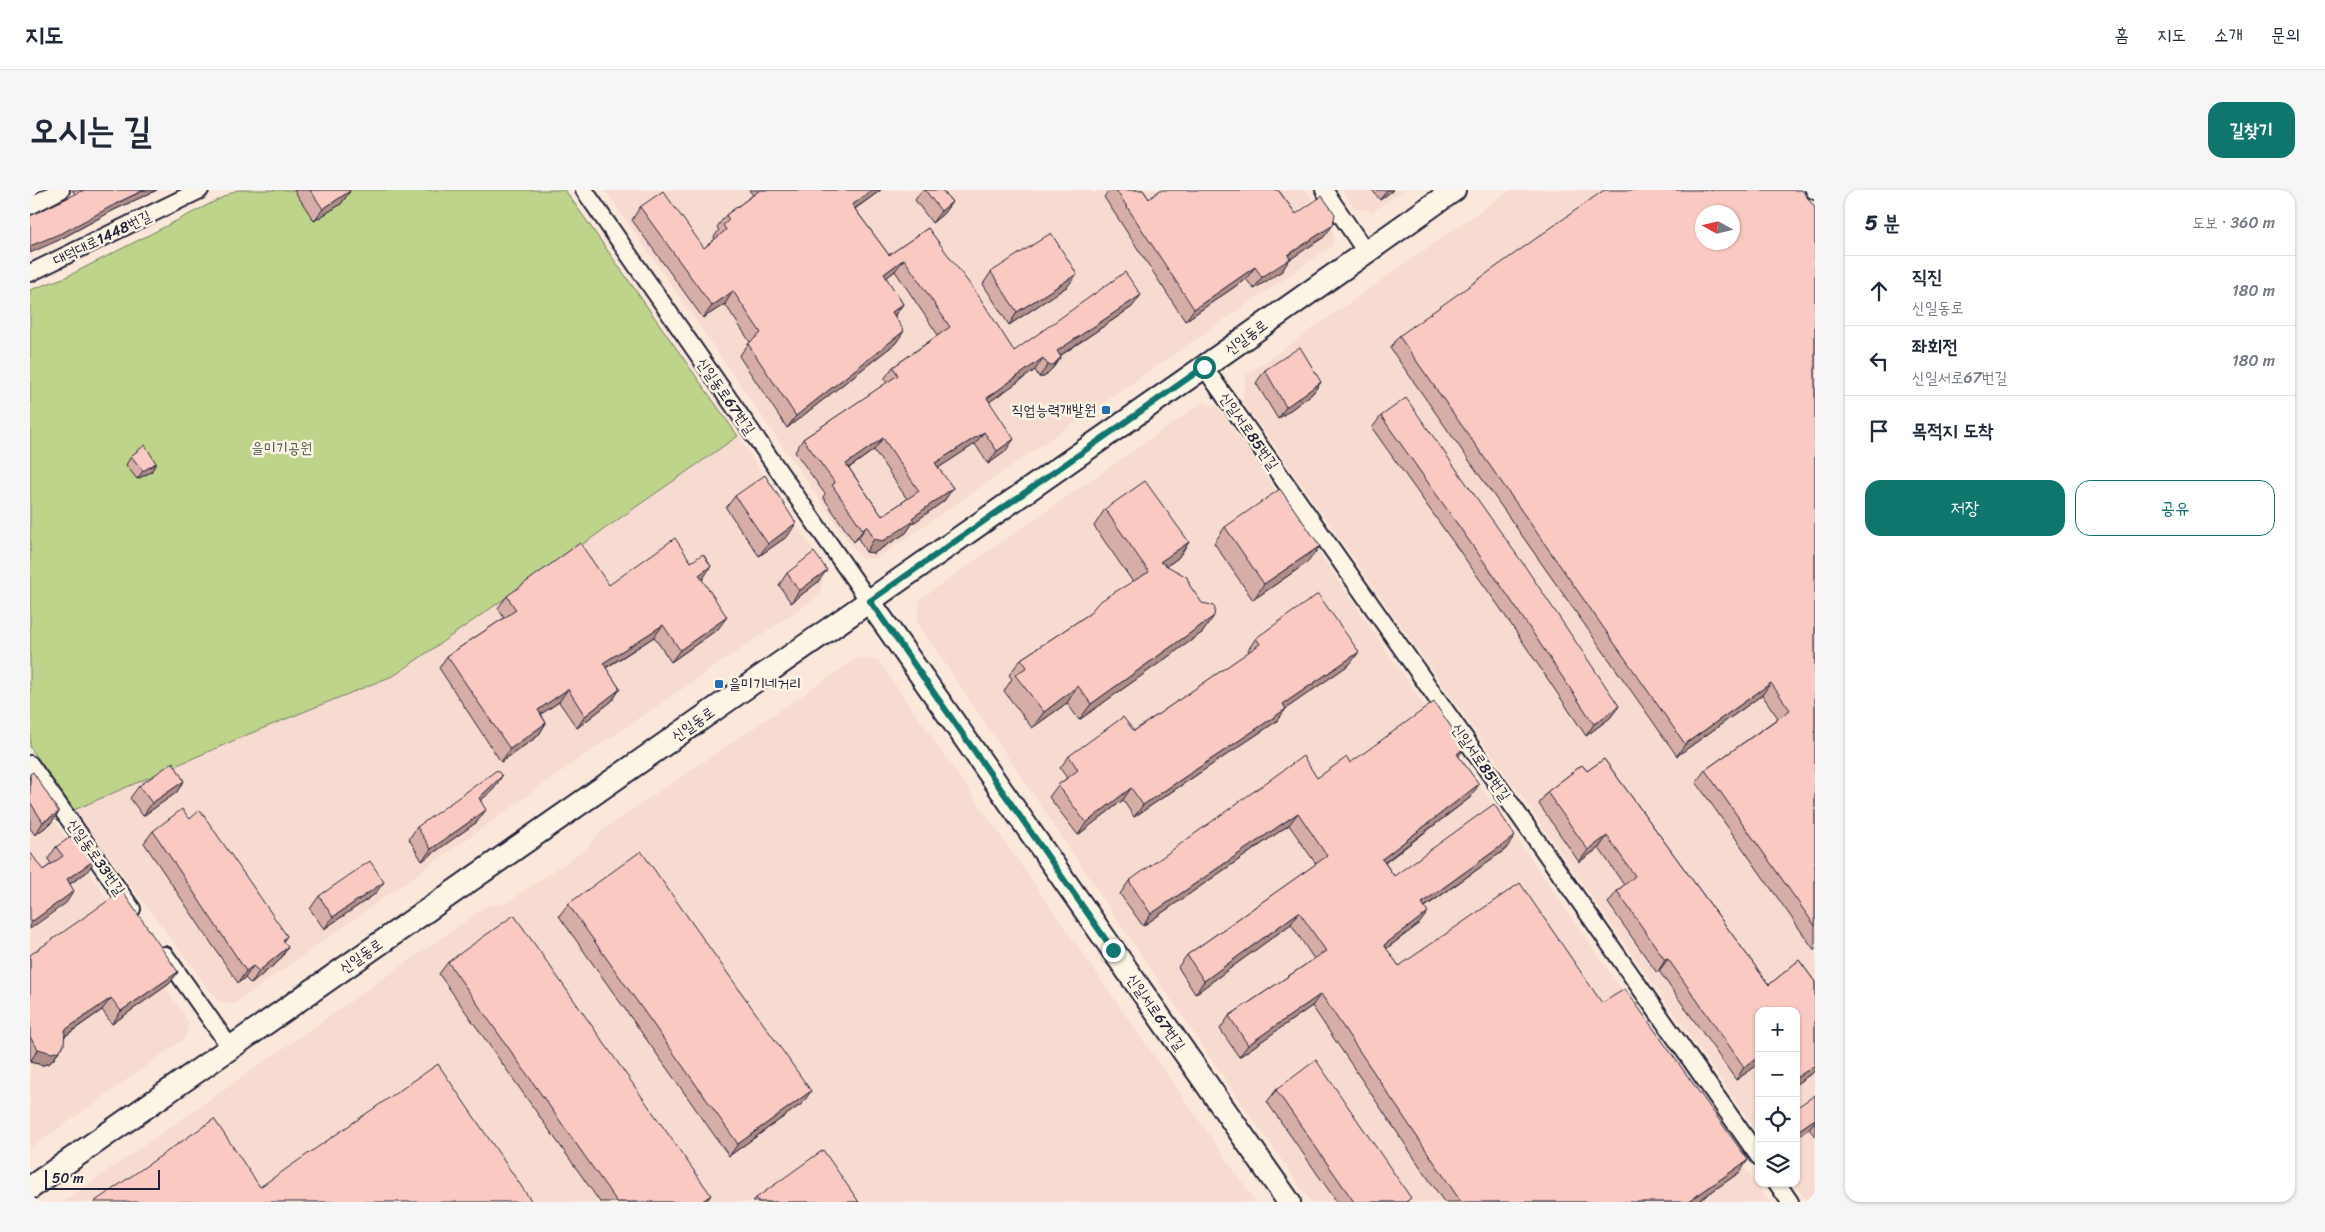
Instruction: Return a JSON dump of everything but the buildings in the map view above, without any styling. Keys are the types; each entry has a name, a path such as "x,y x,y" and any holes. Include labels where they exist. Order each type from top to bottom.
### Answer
{"main road":[{"name":"신일동로","path":"30,1188 1454,190"},
{"name":"신일서로67번길","path":"870,601 1289,1202"}],"street":[{"path":"30,206 61,190"},
{"name":"대덕대로1448번길","path":"30,273 200,190"},
{"name":"신일동로67번길","path":"584,190 870,601"},
{"path":"1324,190 1366,252"},
{"name":"신일서로85번길","path":"1204,367 1755,1151"},
{"name":"신일동로33번길","path":"30,764 144,926"},
{"path":"156,942 230,1048"},
{"path":"1780,1187 1790,1202"}],"shaded area":[{"path":"605,190 1092,190 1095,194 1100,190 1306,190 1334,232 1333,245 876,559 860,558"},
{"path":"1342,190 1403,190 1372,212 1355,208"},
{"path":"1510,190 1815,190 1815,1202 1807,1202 1797,1187 1800,1187 1800,1007 1755,1007 1755,1128 1242,400 1246,375"},
{"path":"1203,402 1218,407 1755,1182 1755,1187 1759,1187 1769,1202 1311,1202 1224,1078 917,622 920,599"},
{"path":"738,436 825,568 820,595 589,752 233,1005 218,1001 74,810 249,734 395,675"},
{"path":"857,658 878,660 1256,1202 63,1202 487,906 506,903 587,848 602,830"},
{"path":"30,788 69,841 189,1023 185,1038 30,1149"}],"green space":[{"name":"을미기공원","path":"237,190 565,190 738,436 395,675 249,734 74,810 30,747 30,290 66,277"}],"place":[{"name":"직업능력개발원","path":"1106,410"},
{"name":"을미기네거리","path":"719,684"}],"route":[{"path":"1113,950 870,601 1204,367"}]}
